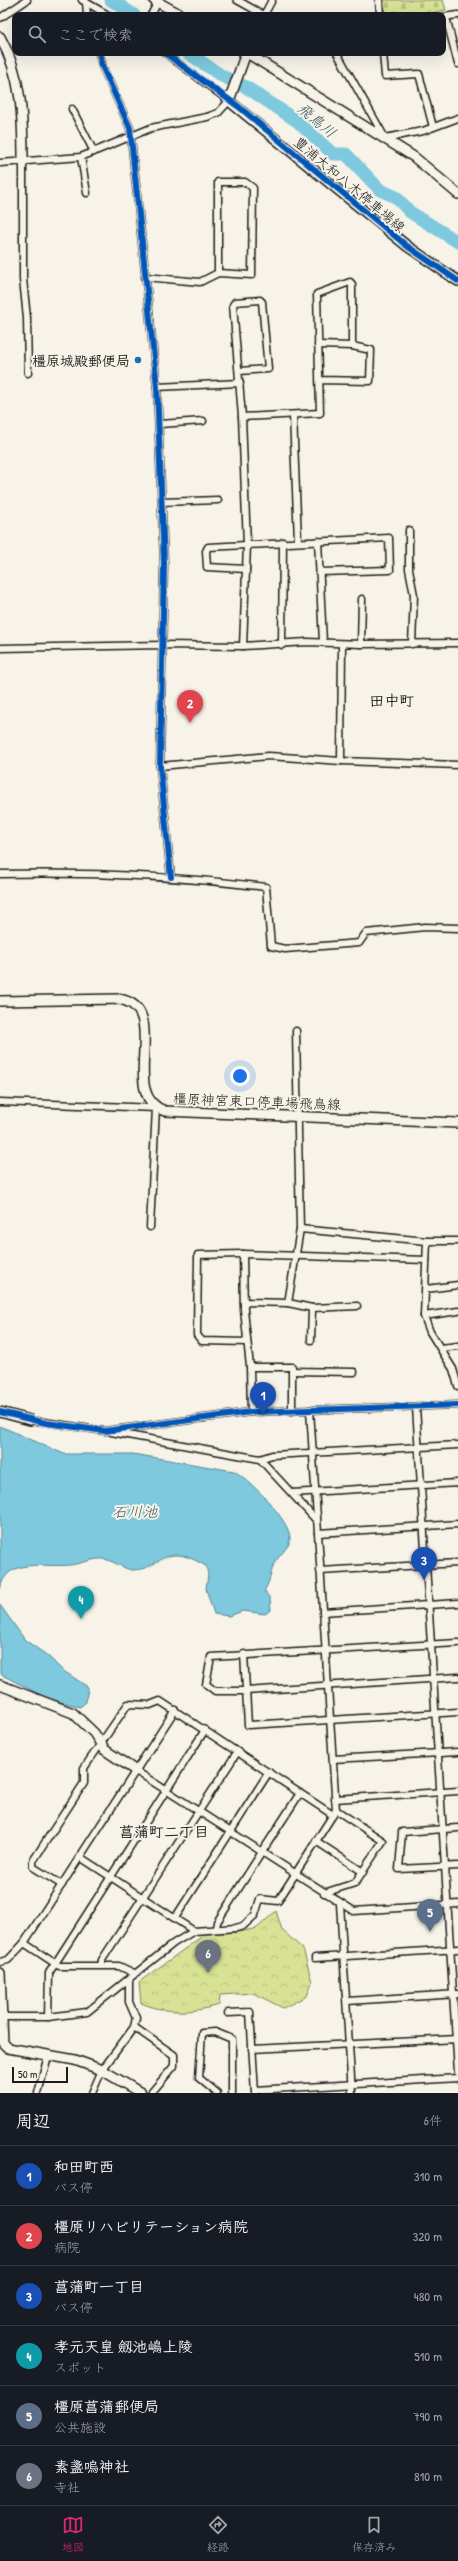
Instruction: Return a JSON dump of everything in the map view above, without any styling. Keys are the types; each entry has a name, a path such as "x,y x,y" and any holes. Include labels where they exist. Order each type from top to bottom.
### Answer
{"main road":[{"path":"156,3 175,12"},
{"path":"0,37 9,52 21,94 24,116 23,162"},
{"path":"229,101 234,92 246,56"},
{"path":"248,56 424,163 458,194"},
{"name":"豊浦大和八木停車場線","path":"229,101 407,246 458,281"},
{"name":"橿原神宮東口停車場飛鳥線","path":"0,1001 119,999 132,1004 143,1018 144,1086 147,1099 156,1108 169,1112 458,1123"},
{"path":"0,1412 30,1420"},
{"path":"0,1685 73,1713 94,1733 101,1746 136,1772"},
{"path":"0,1972 2,2044 13,2050 75,2060 102,2070 141,2093"}],"street":[{"path":"14,12 27,0"},
{"path":"237,0 259,12"},
{"path":"266,12 272,0"},
{"path":"379,0 380,12"},
{"path":"84,1 86,12"},
{"path":"84,1 103,12"},
{"path":"0,18 12,13"},
{"path":"446,17 458,15"},
{"path":"446,24 458,64"},
{"path":"100,56 103,68 128,122 140,206 145,277 157,387 160,424 162,502 163,644 160,766 170,877"},
{"path":"0,163 82,157 130,135 151,128 207,117 218,113 229,101 169,56"},
{"path":"339,56 384,138 417,132 458,118"},
{"path":"383,56 385,76 419,74 432,127"},
{"path":"72,109 94,152"},
{"path":"82,157 87,193"},
{"path":"23,162 23,279 27,318 28,373"},
{"path":"145,277 200,282 218,273 252,275 253,188 245,182 218,182 218,273"},
{"path":"242,417 320,413 317,294 350,282 352,284 352,346"},
{"path":"239,371 268,369 262,302 260,300 235,302 233,305 242,417 247,545 243,646"},
{"path":"318,345 352,346 370,350 370,381 319,380"},
{"path":"157,387 240,383"},
{"path":"293,415 298,541"},
{"path":"160,424 203,421"},
{"path":"162,502 218,500"},
{"path":"409,530 409,569 414,595 412,644"},
{"path":"246,569 207,567 206,550 208,547 298,541 389,538 390,570 320,572"},
{"path":"318,540 323,642"},
{"path":"282,645 283,542"},
{"path":"361,644 362,599"},
{"path":"0,648 163,644 243,646 323,642 342,644 458,643"},
{"path":"341,761 342,644"},
{"path":"160,766 269,756 341,761 458,765"},
{"path":"0,874 97,873 170,877 266,887 272,946 285,949 359,943 366,933 387,930 458,928"},
{"path":"288,1303 300,1229 296,1031"},
{"path":"0,1102 156,1108 150,1227"},
{"path":"300,1229 426,1241 458,1241"},
{"path":"426,1241 426,1289 424,1316 453,1369 458,1386"},
{"path":"247,1342 202,1341 197,1335 198,1255 243,1254 426,1260"},
{"path":"243,1254 244,1302 250,1367 251,1412"},
{"path":"426,1289 458,1284"},
{"path":"244,1302 288,1303 312,1308 357,1306"},
{"path":"311,1340 312,1308"},
{"path":"424,1316 458,1311"},
{"path":"441,1348 458,1346"},
{"path":"250,1367 292,1367 292,1411"},
{"path":"292,1371 354,1372"},
{"path":"105,1431 251,1412 458,1405"},
{"path":"416,1407 430,1605 450,1950 456,1994 458,2072"},
{"path":"2,2017 48,2017 88,2012 129,1980 134,1973 174,1942 194,1931 216,1928 236,1928 243,1926 255,1914 260,1899 278,1901 334,1812 335,1799 333,1759 310,1410"},
{"path":"30,1420 105,1431 260,1459 272,1455 458,1445"},
{"path":"260,1459 317,1521"},
{"path":"292,1493 458,1483"},
{"path":"318,1533 458,1524"},
{"path":"320,1571 427,1566 458,1563"},
{"path":"323,1612 458,1603"},
{"path":"458,1643 211,1657 206,1684 215,1691 246,1691 458,1677"},
{"path":"244,1654 248,1725 458,1712"},
{"path":"62,1885 33,1867 33,1861 84,1783 84,1768 101,1746 128,1704 150,1705 160,1700 300,1793 383,1841 355,1883 324,1893"},
{"path":"0,1962 8,1960 24,1943 175,1710"},
{"path":"48,2017 49,1973 206,1730"},
{"path":"102,1966 102,1960 238,1752"},
{"path":"333,1759 458,1752"},
{"path":"136,1772 340,1904 354,1911 458,1904"},
{"path":"175,1918 269,1772"},
{"path":"335,1799 458,1791"},
{"path":"216,1928 217,1922 300,1793"},
{"path":"458,1828 402,1832 399,1869 458,1866"},
{"path":"316,1841 363,1872"},
{"path":"80,1857 194,1931"},
{"path":"340,1904 352,2093"},
{"path":"24,1943 59,1966 119,1966 134,1973"},
{"path":"315,1958 458,1950"},
{"path":"92,2093 102,2070 134,2027 136,2018 129,2002 129,1980"},
{"path":"347,2001 456,1994"},
{"path":"228,2013 250,2012 255,2091 458,2078"},
{"path":"134,2027 174,2055 174,2066 151,2093"},
{"path":"217,2093 199,2078 202,2033 215,2032 232,2039 232,2093"},
{"path":"252,2050 457,2039"},
{"path":"38,2093 48,2056"}],"green space":[{"path":"384,0 443,0 446,10 436,12 385,12"},
{"path":"276,1911 282,1930 303,1949 312,1982 307,1996 283,2008 253,1993 220,1995 219,2005 190,2011 170,2011 141,2003 139,1982 205,1934 239,1932 257,1928"}],"water":[{"name":"石川池","path":"0,1426 64,1454 133,1454 234,1471 241,1475 268,1501 276,1511 288,1530 290,1538 289,1544 274,1565 268,1584 264,1591 270,1598 271,1610 265,1614 243,1611 229,1616 214,1614 206,1589 208,1574 206,1566 188,1557 179,1555 169,1556 149,1567 139,1570 132,1570 103,1559 95,1559 78,1564 61,1566 28,1566 18,1568 10,1572 4,1579 0,1590"},
{"path":"0,1605 25,1640 48,1656 62,1670 88,1687 86,1702 80,1707 47,1698 0,1674"}],"waterway":[{"name":"飛鳥川","path":"111,0 129,12"},
{"name":"飛鳥川","path":"192,56 222,76 246,87 297,121 333,154 346,154 380,190 396,197 410,212 458,242"}],"cycle path":[{"path":"100,56 103,68 130,128 157,387 164,563 160,766 171,877"},
{"path":"169,56 239,107 407,246 458,281"},
{"path":"0,1412 46,1423 105,1431 251,1412 458,1405"}],"place":[{"name":"橿原城殿郵便局","path":"138,360"},
{"name":"橿原リハビリテーション病院","path":"190,723"},
{"name":"和田町西","path":"263,1415"},
{"name":"菖蒲町一丁目","path":"424,1580"},
{"name":"孝元天皇 劔池嶋上陵","path":"81,1619"},
{"name":"橿原菖蒲郵便局","path":"430,1932"},
{"name":"素盞嗚神社","path":"208,1973"}],"district":[{"name":"田中町","path":"392,700"},
{"name":"菖蒲町二丁目","path":"164,1831"}]}
